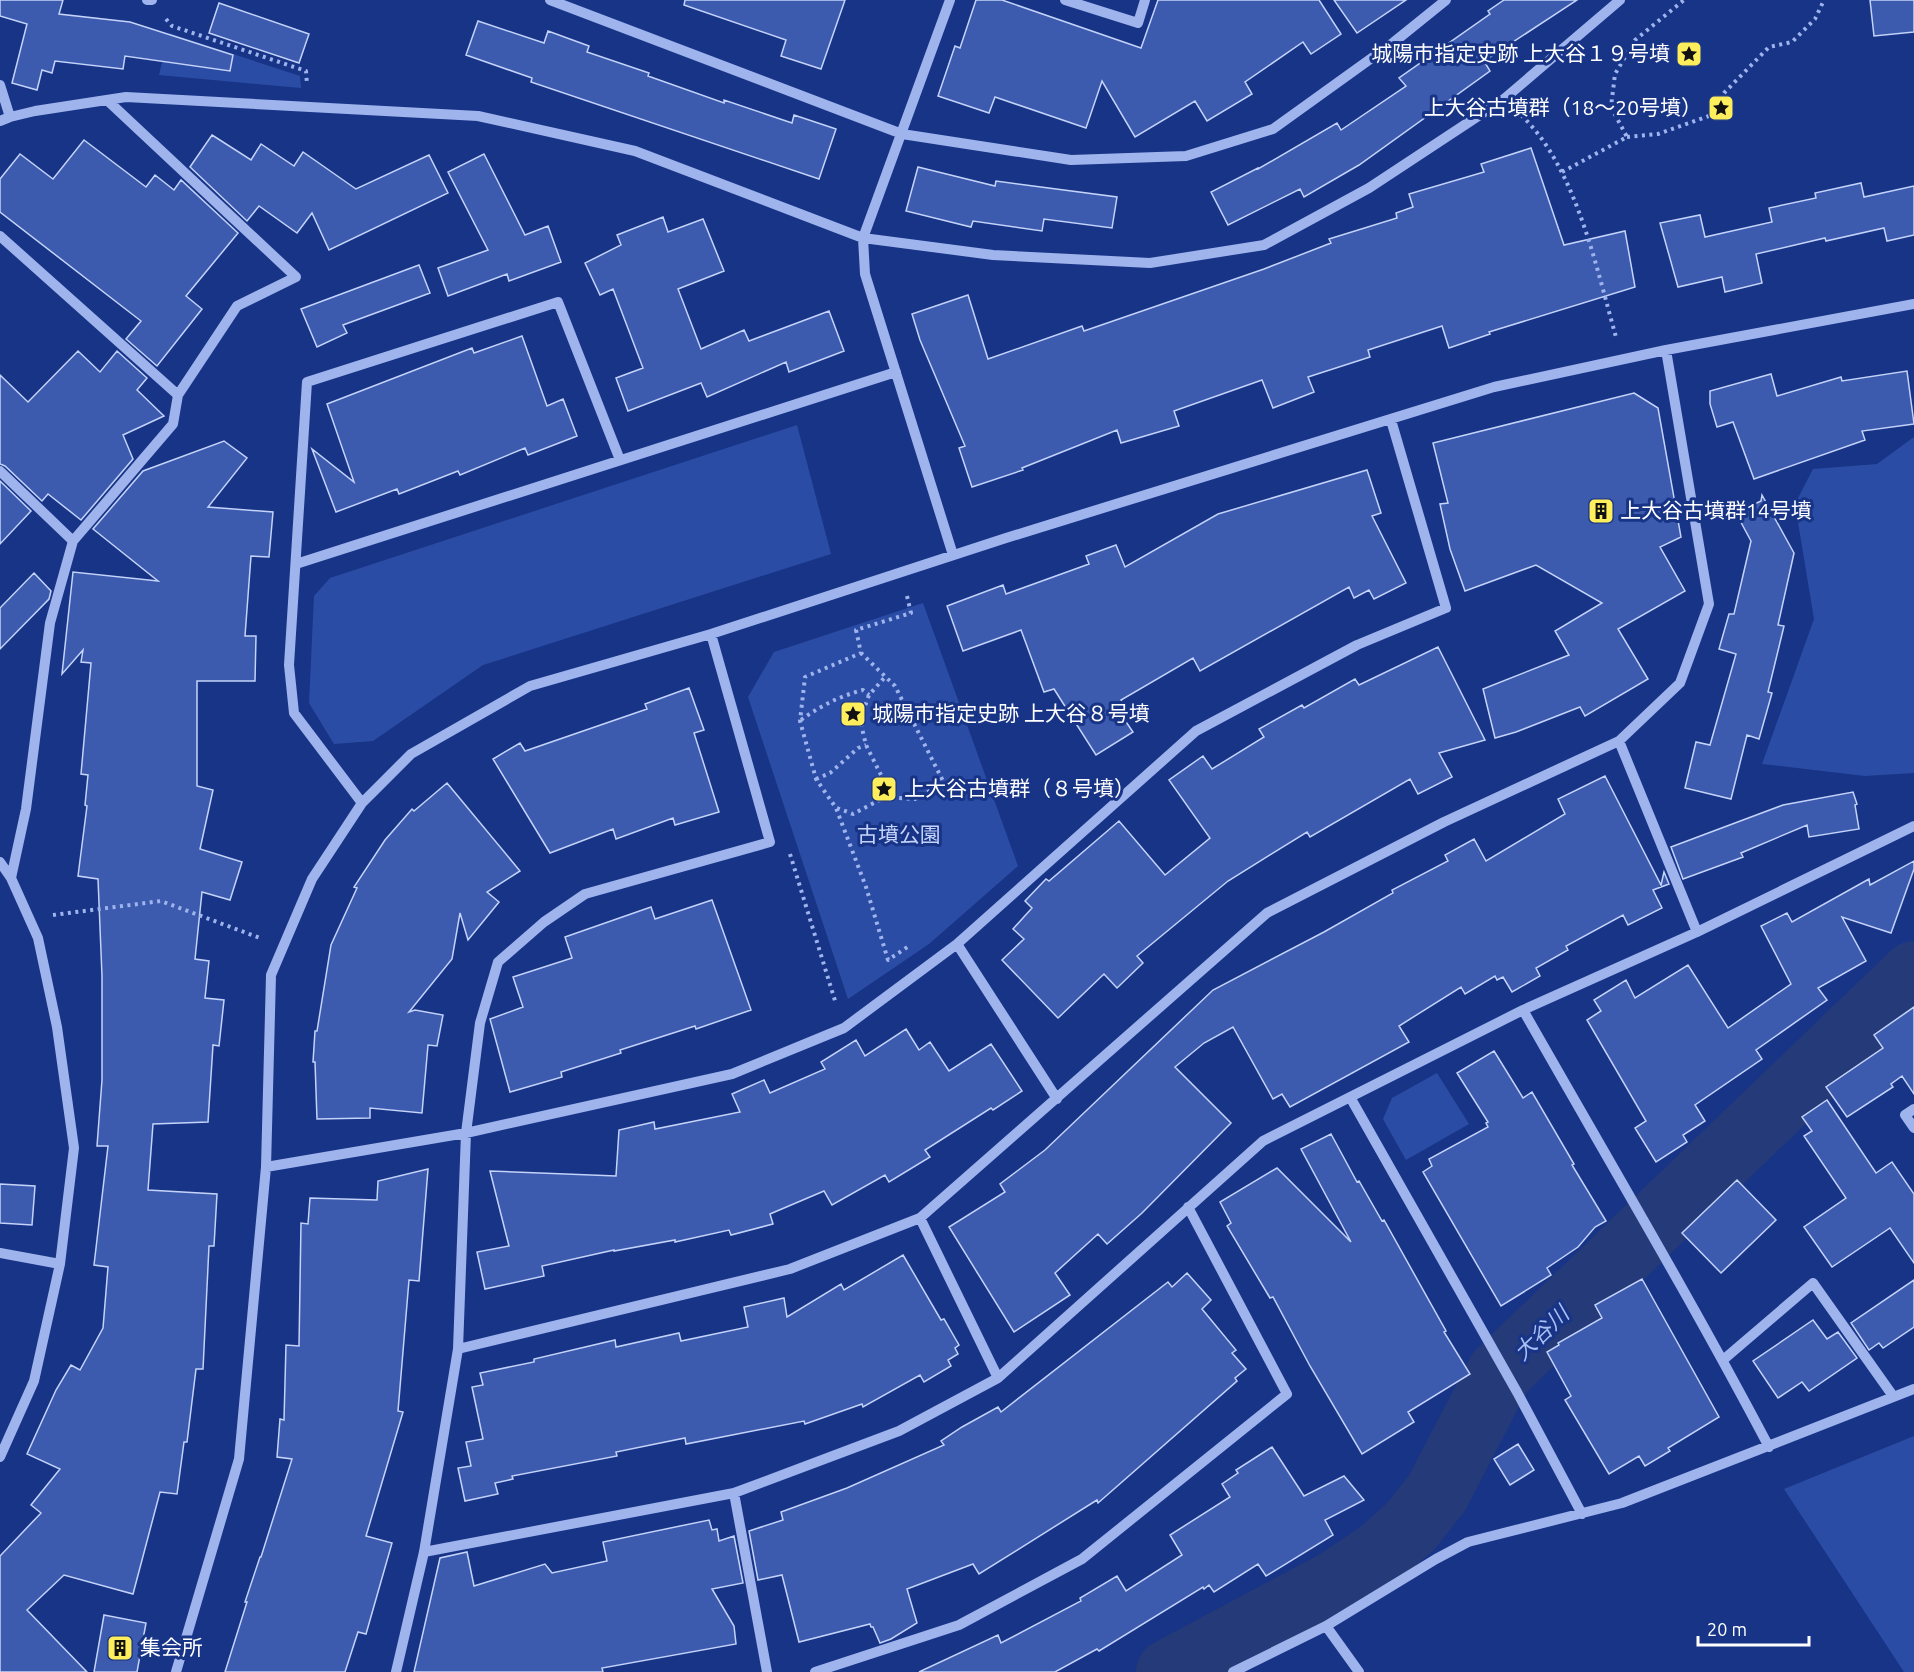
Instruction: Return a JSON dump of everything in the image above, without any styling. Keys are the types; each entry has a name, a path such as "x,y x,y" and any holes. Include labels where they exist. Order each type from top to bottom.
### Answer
{"street":[{"path":"550,0 902,134 1071,160 1186,156 1272,129 1394,42 1446,0"},
{"path":"950,0 863,238 865,274 952,555"},
{"path":"1065,0 1138,23 1145,0"},
{"path":"0,86 5,119 126,97 478,116 635,151 863,238 993,255 1150,263 1264,245 1369,188 1504,99 1620,0"},
{"path":"11,878 26,809 51,623 73,541 172,424 178,395 237,306 296,277 107,100"},
{"path":"0,236 178,395"},
{"path":"362,803 294,713 289,665 307,382 558,302 620,460"},
{"path":"176,1672 238,1459 266,1167 271,975 312,879 362,803 411,754 530,686 711,634 952,555 1494,387 1666,350 1914,304"},
{"path":"458,1349 790,1269 920,1218 1267,913 1444,822 1619,741 1680,682 1709,604 1666,350"},
{"path":"296,564 896,372"},
{"path":"266,1167 466,1133 732,1074 844,1028 957,944 1196,730 1357,645 1446,608 1390,420"},
{"path":"0,471 73,541"},
{"path":"396,1672 424,1552 458,1349 466,1133 480,1023 498,962 544,922 585,894 770,842 711,634"},
{"path":"1619,741 1697,932"},
{"path":"424,1552 734,1492 898,1431 998,1378 1263,1141 1523,1010 1697,932 1914,826"},
{"path":"0,862 11,878 38,939 57,1027 74,1148 60,1264 34,1381 0,1457"},
{"path":"957,944 1057,1099"},
{"path":"1523,1010 1662,1251 1769,1447"},
{"path":"1350,1097 1517,1392 1582,1514"},
{"path":"1914,1109 1905,1115 1914,1128"},
{"path":"815,1672 959,1625 1082,1559 1287,1394 1188,1207"},
{"path":"920,1218 998,1378"},
{"path":"0,1253 60,1264"},
{"path":"1723,1360 1813,1283 1893,1396"},
{"path":"1233,1672 1326,1626 1468,1542 1622,1503 1914,1389"},
{"path":"734,1492 767,1672"},
{"path":"1326,1626 1359,1672"}],"path":[{"path":"150,0 172,26 306,72 309,106"},
{"path":"1627,137 1611,107 1615,74 1635,40 1684,0"},
{"path":"1562,172 1627,137 1658,134 1709,116 1724,93 1769,47 1792,42 1815,19 1824,0"},
{"path":"1504,99 1537,130 1562,172 1588,241 1616,338"},
{"path":"836,808 853,814 885,797 915,799 944,783 895,686 861,653 856,630 911,613 907,596"},
{"path":"861,653 805,676 800,721 816,779 836,808 866,887 888,960 915,942"},
{"path":"885,677 869,695 860,720 866,745 882,777 885,797"},
{"path":"800,721 843,695 863,690 869,695"},
{"path":"816,779 830,772 858,748 866,745"},
{"path":"770,842 788,850 844,1028"},
{"path":"28,918 161,901 263,939"}],"green space":[{"path":"169,33 300,76 301,88 159,75"},
{"path":"797,425 831,554 483,665 373,741 334,744 309,703 314,596 330,578"},
{"path":"1914,437 1914,773 1865,776 1762,764 1814,619 1795,504 1813,469 1877,464"},
{"name":"古墳公園","path":"923,603 1018,866 929,944 848,999 748,697 774,652"},
{"path":"1437,1073 1469,1124 1406,1160 1383,1119 1392,1098"},
{"path":"1914,1436 1914,1672 1904,1672 1784,1489"}],"building":[{"path":"0,0 63,0 59,14 130,22 233,55 230,71 125,56 123,69 55,61 52,73 42,70 37,90 12,83 27,24 0,16"},
{"path":"685,0 845,0 821,69 781,56 786,40 684,5"},
{"path":"976,0 1002,0 1141,48 1158,0 1319,0 1341,34 1311,54 1303,42 1245,82 1252,94 1207,121 1195,101 1135,137 1102,81 1086,128 995,97 989,113 938,96 955,46 960,48"},
{"path":"1334,0 1406,0 1357,33"},
{"path":"1504,0 1577,0 1484,61 1490,71 1359,165 1304,197 1300,189 1228,225 1211,192 1258,169 1337,123 1341,130 1406,86 1399,78 1490,14 1488,11"},
{"path":"1870,0 1914,0 1914,32 1874,36"},
{"path":"219,3 309,34 299,63 209,33"},
{"path":"478,21 544,43 548,31 589,46 587,52 649,73 648,76 724,103 724,100 792,123 794,115 836,129 819,179 531,82 532,78 466,55"},
{"path":"212,135 251,160 261,144 294,166 303,152 356,189 429,155 448,193 329,250 312,213 297,233 259,206 247,221 190,167"},
{"path":"84,140 146,187 155,175 174,190 181,180 238,233 186,296 202,309 157,366 126,339 141,321 0,212 0,179 20,154 53,179"},
{"path":"1531,148 1564,245 1625,231 1635,287 1489,332 1490,334 1449,348 1442,326 1368,350 1370,357 1308,377 1314,392 1273,408 1262,380 1174,411 1179,426 1121,443 1117,430 1022,468 1023,470 972,487 959,448 965,446 920,340 912,314 968,295 988,359 1082,326 1084,331 1264,269 1331,243 1329,239 1397,218 1396,213 1413,207 1409,194 1484,172 1481,164"},
{"path":"484,154 525,235 548,226 561,262 509,281 507,274 448,296 438,268 488,250 448,172"},
{"path":"918,167 995,186 996,181 1117,197 1112,228 1044,219 1042,231 973,221 971,227 906,211"},
{"path":"1861,183 1864,197 1914,186 1914,235 1887,241 1884,228 1826,241 1825,238 1756,254 1762,283 1725,292 1722,277 1678,287 1660,223 1700,215 1705,237 1772,222 1769,208 1816,198 1815,193"},
{"path":"663,217 668,232 703,219 724,271 678,289 701,349 744,330 749,341 829,311 844,351 789,372 786,362 707,397 701,383 628,411 616,378 643,368 613,289 600,295 585,263 621,245 617,235"},
{"path":"419,265 430,293 343,325 347,333 317,347 301,309"},
{"path":"522,336 547,406 563,399 577,436 528,455 525,448 460,475 458,471 399,494 397,489 336,512 312,449 354,482 327,404 472,348 474,353"},
{"path":"78,351 100,372 117,351 147,378 137,390 164,416 123,435 133,459 81,520 48,494 42,501 5,466 0,464 0,375 28,402"},
{"path":"1907,371 1914,424 1862,431 1865,440 1754,479 1733,422 1717,427 1710,404 1710,391 1771,374 1777,396 1841,377 1842,381"},
{"path":"1634,393 1658,408 1681,537 1660,547 1685,591 1618,629 1648,679 1585,716 1580,707 1495,738 1483,689 1569,655 1555,631 1602,603 1536,565 1465,591 1450,549 1440,504 1448,503 1433,443"},
{"path":"224,441 247,458 208,507 273,512 269,557 251,556 245,636 256,636 255,681 197,681 197,786 213,790 200,849 242,862 230,900 202,892 195,959 209,961 205,998 224,1000 219,1046 213,1045 208,1122 153,1124 148,1190 217,1194 214,1246 209,1246 203,1369 196,1369 187,1442 184,1442 177,1494 160,1492 133,1594 64,1575 27,1610 87,1672 0,1672 0,1556 41,1513 31,1505 60,1469 27,1454 56,1390 71,1365 80,1370 103,1328 108,1267 94,1265 108,1146 97,1146 102,1080 102,976 98,879 78,876 87,806 85,805 88,775 81,774 91,663 81,662 83,650 62,674 73,572 158,581 93,529 143,471"},
{"path":"1367,470 1381,513 1372,516 1406,583 1374,599 1369,590 1354,598 1349,587 1200,671 1193,658 1121,700 1129,712 1122,716 1133,732 1096,755 1054,689 1044,692 1021,630 963,651 947,606 1003,585 1006,594 1089,564 1086,556 1116,545 1125,567 1218,514"},
{"path":"0,481 31,511 0,544"},
{"path":"1762,495 1794,553 1778,625 1784,626 1768,692 1772,693 1759,739 1747,735 1731,799 1685,788 1696,742 1710,745 1736,654 1719,649 1729,614 1734,614 1751,541 1736,513 1761,501"},
{"path":"34,573 51,591 49,599 0,649 0,608"},
{"path":"1438,647 1485,740 1439,753 1452,777 1418,794 1410,779 1310,837 1307,832 1228,881 1137,956 1143,963 1117,988 1104,974 1058,1018 1002,960 1024,939 1013,929 1032,908 1025,901 1046,879 1049,881 1119,821 1165,875 1210,838 1169,780 1203,756 1212,769 1264,737 1259,729 1302,705 1304,708 1355,679 1359,685"},
{"path":"689,688 704,730 694,733 719,812 675,825 673,818 616,839 613,829 550,853 493,759 520,743 525,751 647,709 645,704"},
{"path":"1605,776 1661,885 1664,872 1669,884 1653,890 1662,908 1628,925 1623,915 1566,946 1568,950 1536,968 1540,976 1512,992 1503,977 1497,980 1495,976 1465,994 1461,987 1399,1026 1409,1042 1290,1107 1282,1094 1273,1099 1233,1027 1204,1043 1175,1067 1231,1123 1142,1213 1107,1244 1098,1234 1055,1273 1070,1295 1014,1332 949,1227 1005,1192 1000,1184 1045,1150 1213,990 1393,893 1392,890 1448,861 1445,855 1474,839 1486,861 1565,814 1558,799"},
{"path":"447,783 520,871 487,892 499,902 468,940 460,913 452,959 409,1012 415,1010 443,1015 437,1046 428,1045 422,1113 370,1108 370,1118 317,1119 315,1062 313,1062 315,1031 317,1031 331,945 357,888 354,887 385,840 412,809 414,811"},
{"path":"1853,792 1857,804 1855,805 1859,829 1809,837 1807,825 1741,853 1743,857 1683,879 1671,847 1783,805"},
{"path":"1914,861 1914,869 1891,933 1842,917 1866,961 1818,988 1827,1000 1756,1050 1762,1059 1695,1105 1705,1121 1683,1135 1687,1142 1656,1162 1635,1128 1646,1121 1587,1020 1601,1011 1594,1000 1626,980 1635,998 1688,965 1728,1028 1791,984 1761,926 1787,913 1792,922 1869,879 1870,885"},
{"path":"712,900 751,1010 696,1029 695,1026 620,1050 621,1053 561,1072 562,1077 510,1092 490,1019 523,1007 513,977 572,958 565,937 651,907 655,919"},
{"path":"1914,1007 1914,1094 1902,1076 1891,1084 1893,1087 1847,1117 1826,1087 1883,1048 1874,1035"},
{"path":"906,1029 919,1050 930,1042 949,1071 991,1044 1022,1091 925,1150 930,1157 889,1182 885,1175 832,1205 824,1191 770,1214 773,1224 731,1235 729,1230 675,1242 675,1240 614,1250 542,1266 544,1276 485,1289 477,1252 509,1246 490,1171 616,1176 619,1130 654,1122 655,1129 740,1112 732,1094 764,1080 770,1093 825,1069 821,1062 856,1040 865,1056"},
{"path":"1494,1051 1523,1098 1532,1092 1606,1221 1595,1227 1578,1247 1547,1268 1551,1275 1501,1306 1423,1172 1432,1166 1429,1159 1488,1127 1486,1123 1488,1122 1457,1073"},
{"path":"1827,1100 1876,1173 1892,1162 1914,1194 1914,1263 1890,1228 1832,1267 1804,1227 1846,1198 1804,1136 1812,1131 1802,1117"},
{"path":"1331,1134 1357,1182 1359,1181 1382,1221 1384,1220 1446,1331 1444,1332 1470,1374 1408,1412 1414,1422 1362,1454 1310,1366 1273,1297 1270,1298 1227,1226 1231,1223 1220,1202 1277,1168 1351,1242 1301,1149"},
{"path":"428,1169 419,1281 409,1280 398,1411 403,1412 366,1536 392,1543 366,1634 358,1632 345,1672 225,1672 247,1602 245,1602 292,1459 277,1457 280,1419 284,1420 286,1345 299,1346 301,1223 308,1224 310,1198 377,1200 378,1181"},
{"path":"1737,1180 1776,1220 1721,1273 1682,1233"},
{"path":"0,1184 35,1186 32,1225 0,1223"},
{"path":"903,1255 941,1320 944,1319 959,1345 955,1348 958,1354 948,1360 951,1366 924,1382 920,1375 863,1407 862,1404 805,1424 804,1421 686,1444 685,1438 616,1452 617,1456 512,1476 513,1479 495,1483 498,1494 465,1501 458,1468 471,1466 466,1442 483,1439 472,1387 483,1385 480,1373 534,1362 534,1359 615,1340 616,1347 679,1333 681,1341 748,1327 744,1307 784,1298 787,1317 841,1284 844,1290"},
{"path":"1187,1273 1211,1300 1202,1309 1236,1350 1232,1353 1246,1369 1235,1378 1237,1381 1098,1503 1097,1500 979,1574 973,1564 907,1589 917,1623 891,1639 880,1643 870,1624 799,1642 782,1575 758,1580 749,1531 783,1520 781,1512 847,1488 944,1445 941,1441 998,1407 1001,1412 1168,1282 1172,1287"},
{"path":"1642,1279 1719,1417 1668,1448 1670,1451 1645,1466 1639,1456 1609,1474 1565,1400 1571,1396 1547,1352 1559,1345 1558,1343 1602,1318 1595,1305"},
{"path":"1914,1280 1914,1327 1883,1348 1879,1343 1869,1350 1851,1323"},
{"path":"1813,1320 1827,1339 1838,1332 1857,1358 1809,1391 1802,1382 1778,1398 1753,1361"},
{"path":"1518,1444 1534,1470 1510,1485 1494,1459"},
{"path":"1272,1447 1304,1496 1344,1476 1364,1500 1325,1520 1333,1535 1266,1576 1258,1564 1214,1592 1209,1585 1204,1589 1203,1587 1099,1651 1097,1649 1055,1672 919,1672 998,1635 1001,1643 1081,1601 1080,1598 1117,1576 1126,1591 1182,1555 1170,1535 1230,1497 1222,1484 1238,1473 1236,1470"},
{"path":"709,1520 712,1530 717,1529 719,1541 734,1536 743,1583 712,1589 734,1626 736,1644 602,1668 603,1672 414,1672 440,1558 467,1552 474,1586 545,1564 552,1573 607,1561 603,1542"},
{"name":"集会所","path":"104,1615 146,1623 137,1672 94,1672"}],"waterway":[{"name":"大谷川","path":"1169,1672 1336,1583 1378,1555 1411,1526 1437,1493 1500,1372 1914,974"}],"place":[{"name":"城陽市指定史跡 上大谷１９号墳","path":"1689,54"},
{"name":"上大谷古墳群（18～20号墳）","path":"1721,108"},
{"name":"上大谷古墳群14号墳","path":"1601,511"},
{"name":"城陽市指定史跡 上大谷８号墳","path":"853,714"},
{"name":"上大谷古墳群（８号墳）","path":"884,789"},
{"name":"集会所","path":"120,1648"}]}
